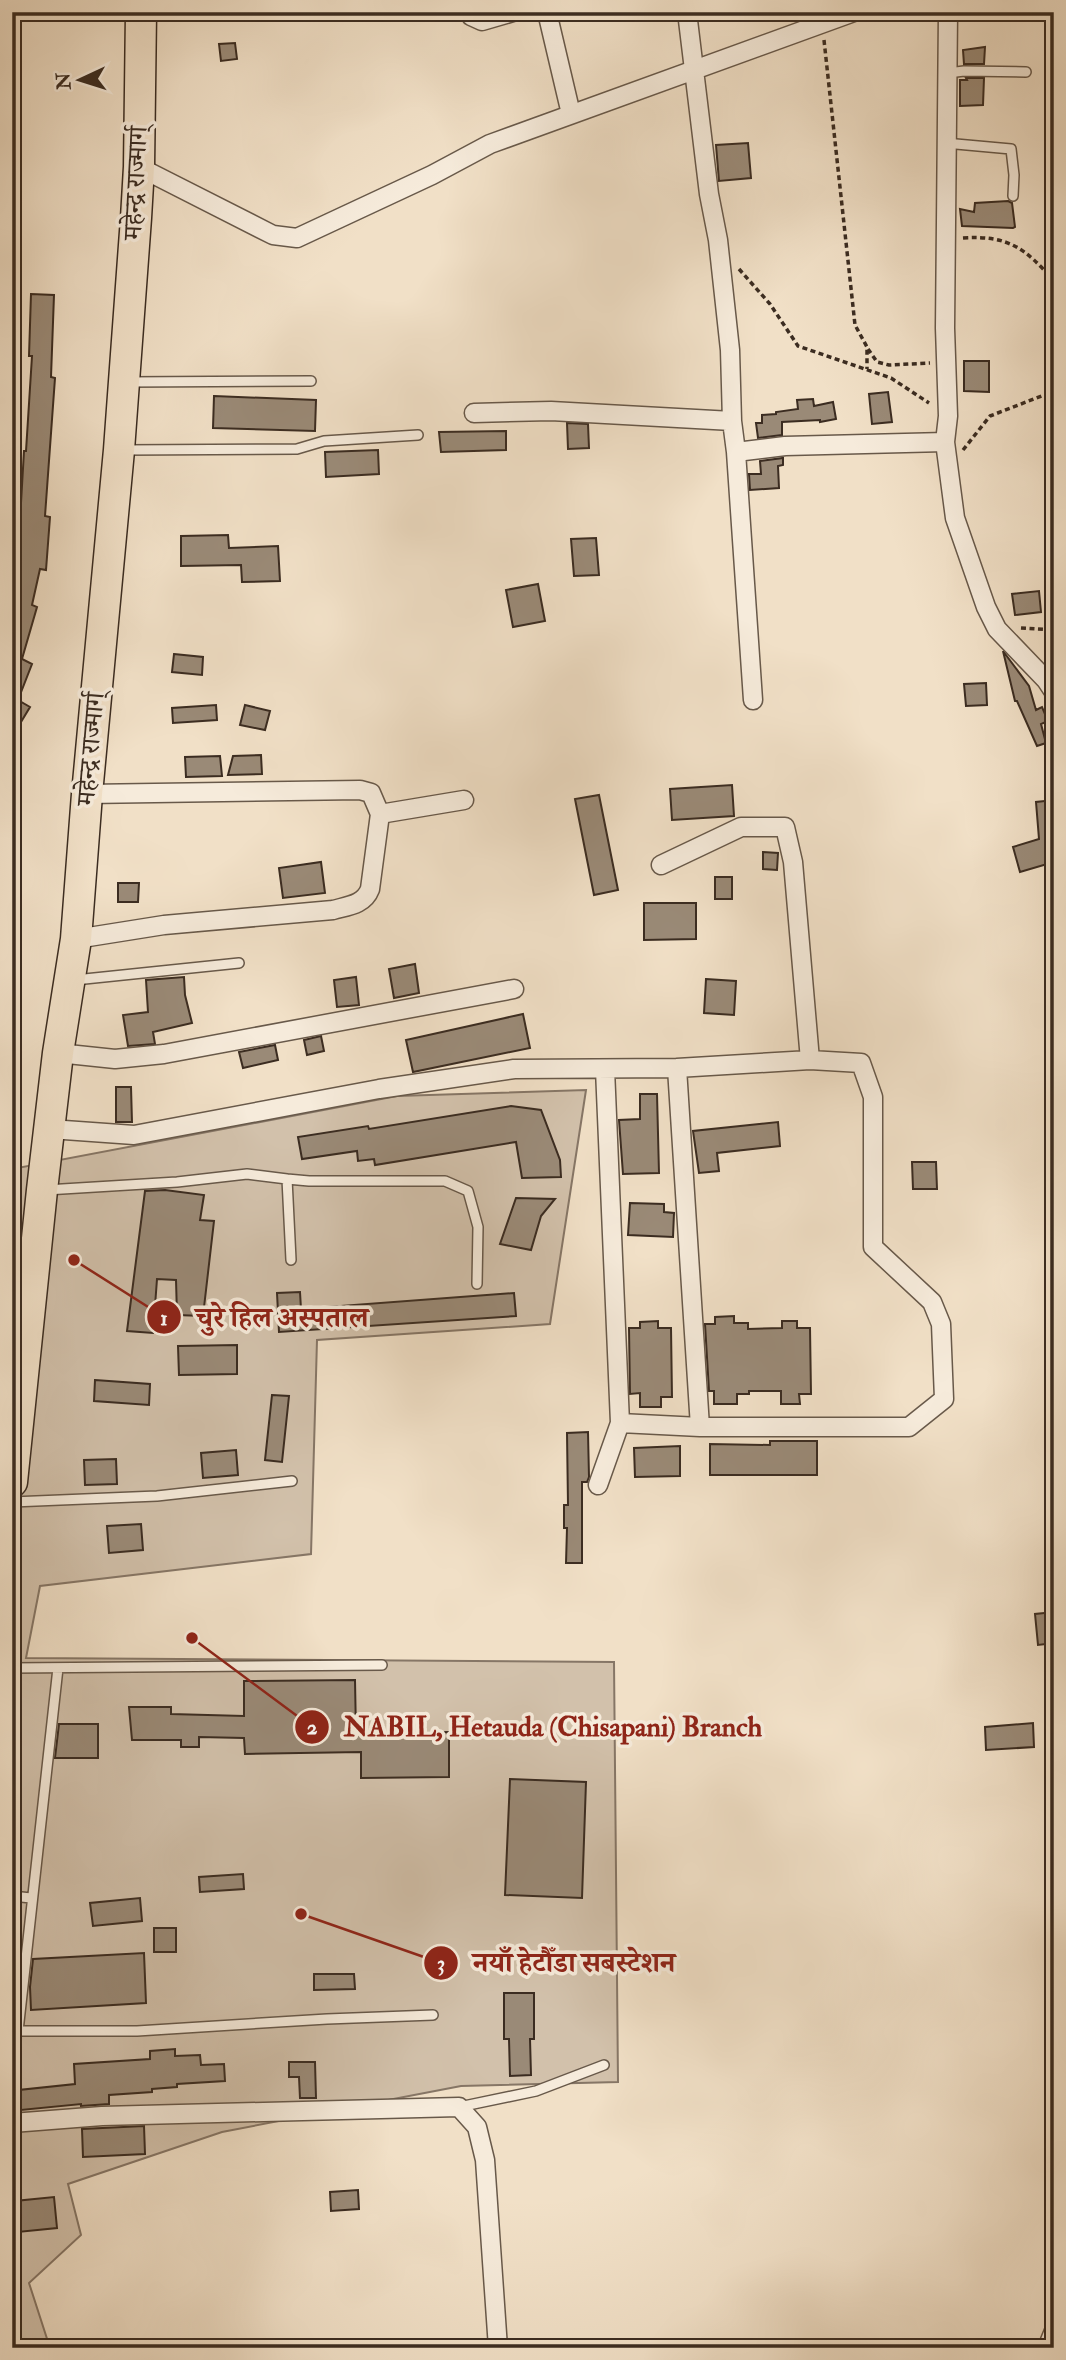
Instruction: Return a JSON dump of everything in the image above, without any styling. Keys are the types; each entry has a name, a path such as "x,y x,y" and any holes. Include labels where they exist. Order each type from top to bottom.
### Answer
{"highway":[{"name":"महेन्द्र राज्मार्ग्","path":"12,1482 58,1053 76,939 119,450 139,167 141,12"}],"street":[{"path":"468,12 482,21 513,12"},
{"path":"547,12 571,114"},
{"path":"687,12 730,350 732,421 753,700"},
{"path":"139,167 273,235 297,238 432,175 490,144 696,72 854,12"},
{"path":"948,12 945,143 948,415 945,442 955,518 986,607 997,629 1046,680 1054,692"},
{"path":"474,412 551,411 732,421"},
{"path":"736,452 785,446 945,442"},
{"path":"76,939 164,925 333,910 356,904 367,896 370,889 380,814 371,793 360,790 87,794"},
{"path":"380,814 464,800"},
{"path":"661,865 741,827 785,827 793,862 810,1060"},
{"path":"58,1053 115,1059 164,1054 514,989"},
{"path":"50,1129 134,1135 379,1089 514,1069 677,1068 810,1060 861,1063 873,1097 873,1247 932,1302 941,1324 944,1399 909,1427 700,1427 620,1423"},
{"path":"677,1068 700,1427"},
{"path":"598,1485 620,1423 605,1069"},
{"path":"12,2123 116,2115 459,2106 477,2127 485,2160 498,2348"},
{"path":"1047,2348 1054,2331"}],"lane":[{"path":"948,73 1026,72"},
{"path":"945,143 1011,149 1013,197"},
{"path":"123,382 311,381"},
{"path":"119,450 298,449 324,441 418,435"},
{"path":"70,980 239,963"},
{"path":"42,1190 177,1182 247,1174 309,1181 445,1181 468,1191 478,1227 477,1284"},
{"path":"287,1179 291,1260"},
{"path":"12,1502 157,1496 292,1481"},
{"path":"12,1668 382,1665"},
{"path":"58,1668 15,2031 137,2031 433,2015"},
{"path":"12,1896 32,1898"},
{"path":"459,2106 536,2091 604,2065"}],"path":[{"path":"822,22 855,326 877,362 889,365 929,363 948,370"},
{"path":"948,239 981,237 1002,240 1023,249 1054,281"},
{"path":"720,265 736,266 770,304 798,346 891,378 948,415"},
{"path":"867,347 867,369"},
{"path":"950,473 958,456 990,416 1044,395 1054,395"}],"shaded area":[{"path":"586,1090 550,1324 317,1340 311,1554 40,1586 26,1658 614,1662 618,2082 461,2086 222,2132 68,2184 81,2235 29,2283 50,2348 12,2348 12,1169 397,1096"}],"building":[{"path":"235,43 237,59 221,61 219,44"},
{"path":"985,47 984,64 964,64 963,50"},
{"path":"966,78 984,78 983,105 960,106 960,80 967,80"},
{"path":"748,143 751,178 719,181 716,145"},
{"path":"975,203 1012,203 1015,227 962,226 960,209 974,212"},
{"path":"31,294 54,295 51,377 55,378 45,516 50,517 46,570 40,569 32,605 37,607 22,659 32,664 18,700 30,707 12,737 12,588 16,589 26,451 32,356 29,356"},
{"path":"964,361 989,361 989,392 964,391"},
{"path":"888,392 892,422 872,424 869,394"},
{"path":"214,396 316,400 315,431 213,428"},
{"path":"813,399 814,406 833,402 836,419 820,422 782,422 782,435 758,438 756,423 762,423 762,415 798,409 797,400"},
{"path":"567,423 588,424 589,448 568,449"},
{"path":"506,431 506,450 441,452 439,432"},
{"path":"378,450 379,474 326,477 325,452"},
{"path":"783,458 783,465 778,466 779,488 750,490 749,474 761,474 760,461"},
{"path":"228,535 229,548 278,546 280,581 242,582 241,565 181,566 181,536"},
{"path":"596,538 599,575 574,576 571,539"},
{"path":"538,584 545,621 513,627 506,590"},
{"path":"1039,591 1041,612 1015,615 1012,594"},
{"path":"1003,651 1029,686 1036,710 1042,707 1048,721 1041,724 1046,743 1037,746 1015,701"},
{"path":"174,654 203,657 202,675 172,672"},
{"path":"986,683 987,705 966,706 964,684"},
{"path":"216,705 217,720 173,723 172,708"},
{"path":"245,705 270,711 265,730 240,725"},
{"path":"261,755 262,774 228,775 233,756"},
{"path":"220,756 222,776 186,777 185,757"},
{"path":"732,785 734,816 672,820 670,789"},
{"path":"599,795 618,890 594,895 575,799"},
{"path":"1054,800 1054,862 1020,872 1013,847 1039,839 1036,802"},
{"path":"763,852 778,853 777,870 763,869"},
{"path":"321,862 325,893 283,898 279,868"},
{"path":"715,877 732,877 732,899 715,899"},
{"path":"118,883 139,883 138,902 118,902"},
{"path":"644,903 696,903 696,939 644,940"},
{"path":"415,964 419,993 394,998 389,969"},
{"path":"184,977 192,1023 153,1032 155,1044 128,1046 123,1015 148,1012 146,980"},
{"path":"356,977 359,1005 337,1007 334,980"},
{"path":"706,979 736,981 734,1015 704,1013"},
{"path":"523,1014 530,1048 413,1072 406,1040"},
{"path":"321,1036 324,1051 307,1055 304,1040"},
{"path":"275,1045 278,1060 243,1068 239,1052"},
{"path":"116,1087 131,1087 132,1122 116,1122"},
{"path":"640,1094 657,1094 659,1173 623,1174 619,1120 640,1119"},
{"path":"511,1106 541,1110 560,1160 561,1177 522,1178 516,1142 375,1165 374,1159 358,1161 357,1151 302,1159 298,1137 368,1126 369,1129"},
{"path":"778,1122 780,1146 717,1153 719,1171 699,1173 693,1131"},
{"path":"912,1162 936,1162 937,1189 913,1189"},
{"path":"165,1190 204,1195 200,1220 214,1221 203,1316 177,1315 176,1280 157,1279 153,1333 127,1331 145,1191"},
{"path":"516,1198 555,1199 541,1216 531,1250 500,1244"},
{"path":"630,1203 664,1204 664,1212 674,1213 673,1237 628,1235"},
{"path":"300,1292 301,1309 514,1293 516,1316 279,1332 277,1293"},
{"path":"734,1316 734,1323 748,1323 748,1329 782,1328 782,1321 797,1321 797,1328 810,1328 811,1394 799,1394 800,1404 781,1404 781,1391 749,1391 749,1394 737,1394 737,1404 714,1404 714,1391 709,1391 705,1324 715,1324 715,1317"},
{"path":"658,1321 658,1328 671,1328 672,1397 661,1397 661,1407 640,1407 640,1393 630,1394 629,1328 640,1328 640,1322"},
{"path":"237,1345 237,1374 179,1375 178,1346"},
{"path":"95,1380 150,1384 149,1405 94,1401"},
{"path":"272,1395 289,1396 282,1462 265,1460"},
{"path":"588,1432 589,1477 587,1482 582,1482 582,1563 566,1563 567,1528 564,1528 564,1505 568,1505 567,1433"},
{"path":"770,1441 817,1441 817,1475 710,1475 710,1444 770,1445"},
{"path":"680,1446 680,1476 635,1477 634,1448"},
{"path":"236,1450 238,1475 203,1478 201,1453"},
{"path":"116,1459 117,1484 85,1485 84,1460"},
{"path":"141,1524 143,1550 109,1553 107,1526"},
{"path":"1054,1612 1054,1643 1038,1645 1035,1614"},
{"path":"355,1680 356,1734 449,1732 449,1777 361,1778 361,1752 245,1754 244,1738 199,1737 199,1747 181,1747 181,1740 132,1740 129,1707 171,1707 171,1714 244,1716 244,1681"},
{"path":"1033,1723 1034,1747 986,1750 985,1727"},
{"path":"59,1724 98,1724 98,1758 55,1758"},
{"path":"510,1779 586,1782 582,1898 505,1895"},
{"path":"243,1874 244,1889 200,1892 199,1877"},
{"path":"140,1898 142,1921 93,1926 90,1903"},
{"path":"154,1928 176,1928 176,1952 154,1952"},
{"path":"144,1953 146,2003 31,2010 33,1959"},
{"path":"314,1974 354,1974 355,1989 314,1990"},
{"path":"504,1993 534,1993 534,2039 530,2039 531,2075 510,2076 509,2039 504,2039"},
{"path":"175,2049 175,2056 200,2055 201,2065 224,2064 225,2081 177,2084 177,2087 152,2089 152,2092 109,2095 109,2104 21,2110 19,2090 75,2084 74,2064 150,2059 150,2051"},
{"path":"289,2062 315,2062 316,2098 300,2098 299,2077 289,2077"},
{"path":"144,2126 145,2154 83,2157 82,2129"},
{"path":"358,2190 359,2209 331,2211 330,2192"},
{"path":"54,2197 57,2228 18,2232 15,2201"}],"place":[{"name":"चुरे हिल अस्पताल","path":"74,1260"},
{"name":"NABIL, Hetauda (Chisapani) Branch","path":"192,1638"},
{"name":"नयाँ हेटौँडा सबस्टेशन","path":"301,1914"}]}
